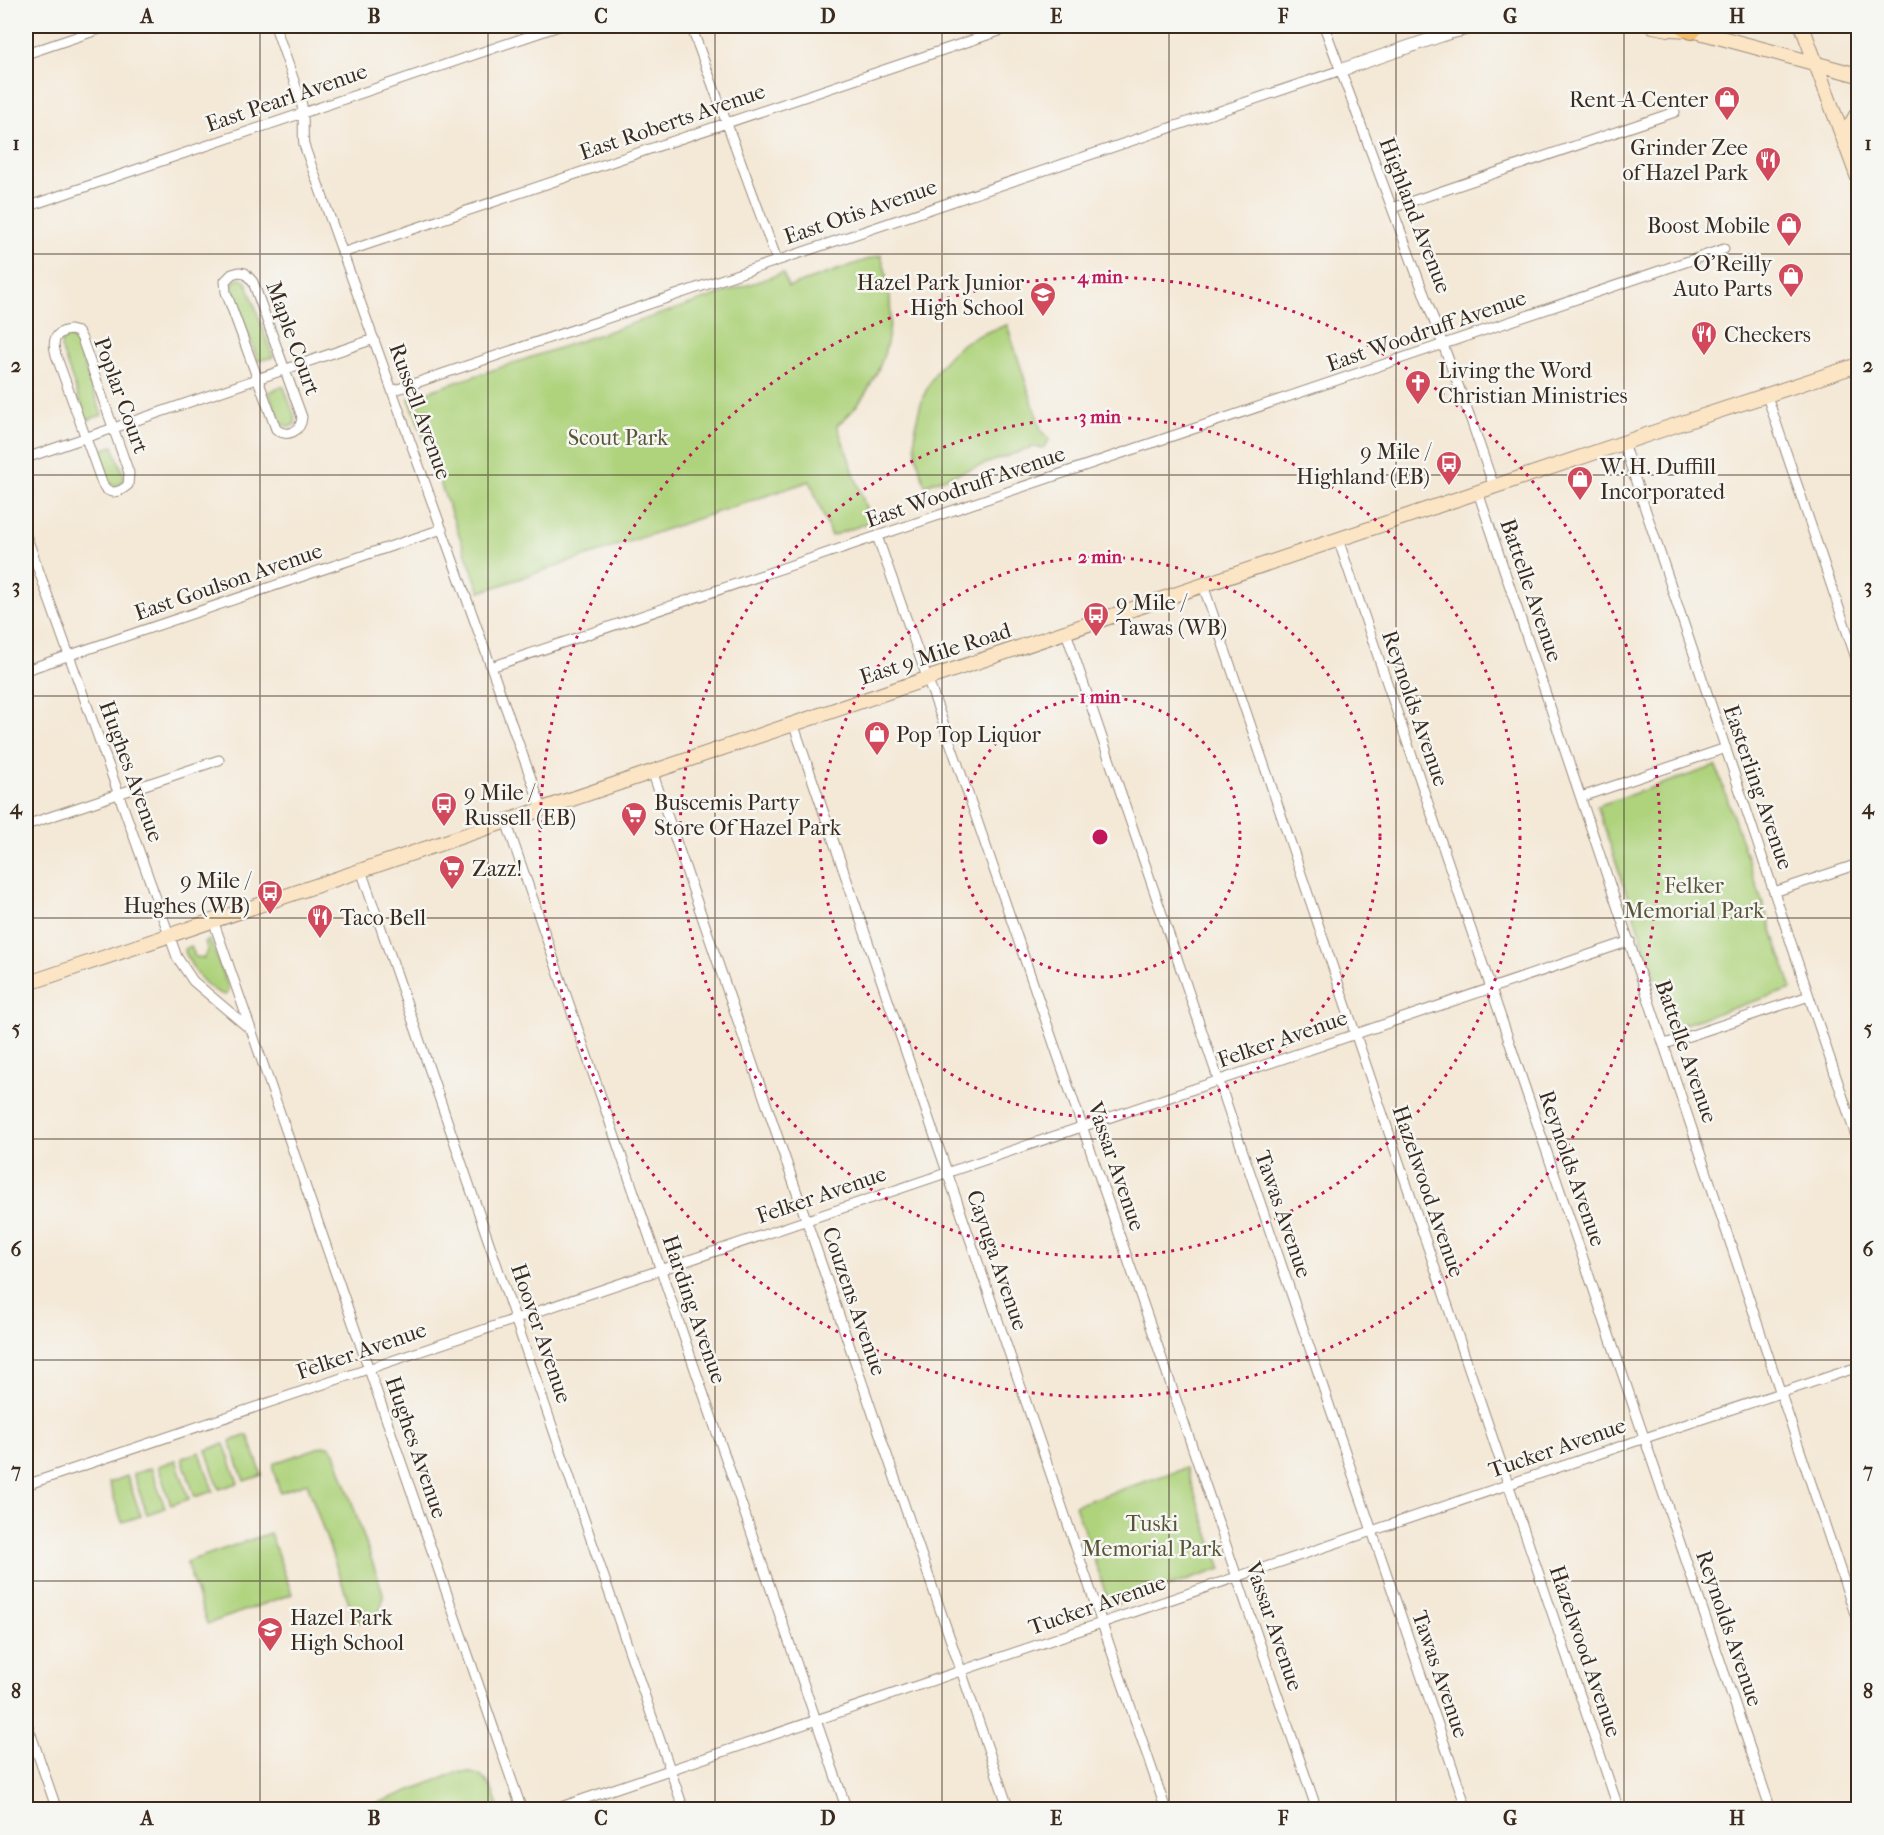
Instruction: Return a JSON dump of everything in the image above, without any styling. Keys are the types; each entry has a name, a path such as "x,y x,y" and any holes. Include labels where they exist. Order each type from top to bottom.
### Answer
{"main road":[{"path":"1653,26 1669,29 1688,28 1858,75"},
{"path":"1802,26 1858,178"},
{"path":"1846,145 1850,126 1858,112"},
{"name":"East 9 Mile Road","path":"26,984 1858,365"}],"street":[{"path":"26,54 109,26"},
{"name":"Russell Avenue","path":"275,26 304,111 302,133 304,145 542,808"},
{"name":"East Pearl Avenue","path":"26,207 559,26"},
{"path":"691,26 777,260"},
{"name":"East Roberts Avenue","path":"342,253 1014,26"},
{"name":"Highland Avenue","path":"1324,26 1494,487"},
{"name":"East Otis Avenue","path":"392,391 1340,70 1350,62 1454,26"},
{"path":"1340,70 1449,33 1478,26"},
{"path":"1392,208 1675,112"},
{"name":"East Woodruff Avenue","path":"492,667 1724,249"},
{"name":"Maple Court","path":"245,273 253,282 302,417 302,424 296,430 289,434 281,433 276,429 257,378 226,292 225,281 232,274 245,273"},
{"name":"Poplar Court","path":"70,330 78,333 82,339 130,480 128,485 117,492 110,492 105,488 86,437 54,348 56,335 61,331 70,330"},
{"path":"26,458 374,339"},
{"path":"1767,396 1858,664"},
{"name":"Easterling Avenue","path":"1623,443 1858,1142"},
{"name":"Battelle Avenue","path":"1478,492 1858,1623"},
{"name":"East Goulson Avenue","path":"26,670 442,528"},
{"name":"Hughes Avenue","path":"26,535 180,962 193,981 251,1030"},
{"name":"Vassar Avenue","path":"877,536 928,678 1317,1809"},
{"name":"Reynolds Avenue","path":"1338,539 1771,1809"},
{"name":"Hazelwood Avenue","path":"1203,585 1619,1809"},
{"name":"Tawas Avenue","path":"1066,632 1467,1809"},
{"name":"Cayuga Avenue","path":"793,723 1166,1809"},
{"path":"1581,796 1726,748"},
{"path":"26,825 219,760"},
{"name":"Couzens Avenue","path":"652,771 1009,1809"},
{"name":"Harding Avenue","path":"506,821 847,1809"},
{"path":"1774,892 1858,864"},
{"name":"Hoover Avenue","path":"361,870 684,1809"},
{"name":"Hughes Avenue","path":"213,920 522,1809"},
{"name":"Felker Avenue","path":"26,1485 1630,941"},
{"path":"1665,1044 1809,996"},
{"name":"Tucker Avenue","path":"552,1809 1858,1367"},
{"path":"26,1720 57,1809"}],"green space":[{"name":"Scout Park","path":"881,255 891,309 887,344 875,377 865,394 837,425 871,522 831,536 810,481 480,592 409,398 783,273 788,287"},
{"path":"244,280 247,284 273,357 258,361 232,289 234,281"},
{"path":"1007,325 1042,432 1050,439 1043,448 1033,447 925,485 916,453 915,438 925,392 941,365 964,343"},
{"path":"67,337 72,338 76,343 102,415 87,420 61,348 62,340"},
{"path":"284,387 295,418 295,424 290,427 281,424 269,392"},
{"path":"113,446 124,476 123,482 116,486 109,483 98,451"},
{"name":"Felker Memorial Park","path":"1716,766 1792,989 1672,1028 1597,806"},
{"path":"210,940 229,989 225,995 212,989 200,978 185,951 191,946 195,957 204,958 208,951 205,942"},
{"path":"248,1435 262,1475 244,1481 230,1441"},
{"path":"224,1444 238,1483 219,1489 206,1450"},
{"path":"329,1446 335,1453 383,1593 383,1600 377,1614 356,1623 307,1483 280,1492 273,1469 274,1463"},
{"path":"200,1452 213,1491 195,1497 182,1458"},
{"path":"176,1460 189,1499 171,1505 158,1466"},
{"path":"151,1468 165,1508 147,1514 133,1474"},
{"name":"Tuski Memorial Park","path":"1186,1468 1221,1569 1110,1606 1075,1505"},
{"path":"127,1476 141,1516 122,1522 109,1483"},
{"path":"270,1533 292,1594 207,1624 186,1562"},
{"path":"458,1772 468,1772 482,1777 490,1786 499,1809 362,1809"}],"place":[{"name":"Rent-A-Center","path":"1727,122"},
{"name":"Grinder Zee of Hazel Park","path":"1768,183"},
{"name":"Boost Mobile","path":"1789,248"},
{"name":"O'Reilly Auto Parts","path":"1791,299"},
{"name":"Hazel Park Junior High School","path":"1043,318"},
{"name":"Checkers","path":"1704,357"},
{"name":"Living the Word Christian Ministries","path":"1418,406"},
{"name":"9 Mile / Highland (EB)","path":"1449,487"},
{"name":"W. H. Duffill Incorporated","path":"1580,502"},
{"name":"9 Mile / Tawas (WB)","path":"1096,638"},
{"name":"Pop Top Liquor","path":"877,757"},
{"name":"9 Mile / Russell (EB)","path":"444,828"},
{"name":"Buscemis Party Store Of Hazel Park","path":"634,838"},
{"name":"Zazz!","path":"452,891"},
{"name":"9 Mile / Hughes (WB)","path":"270,916"},
{"name":"Taco Bell","path":"320,940"},
{"name":"Hazel Park High School","path":"270,1653"}]}
